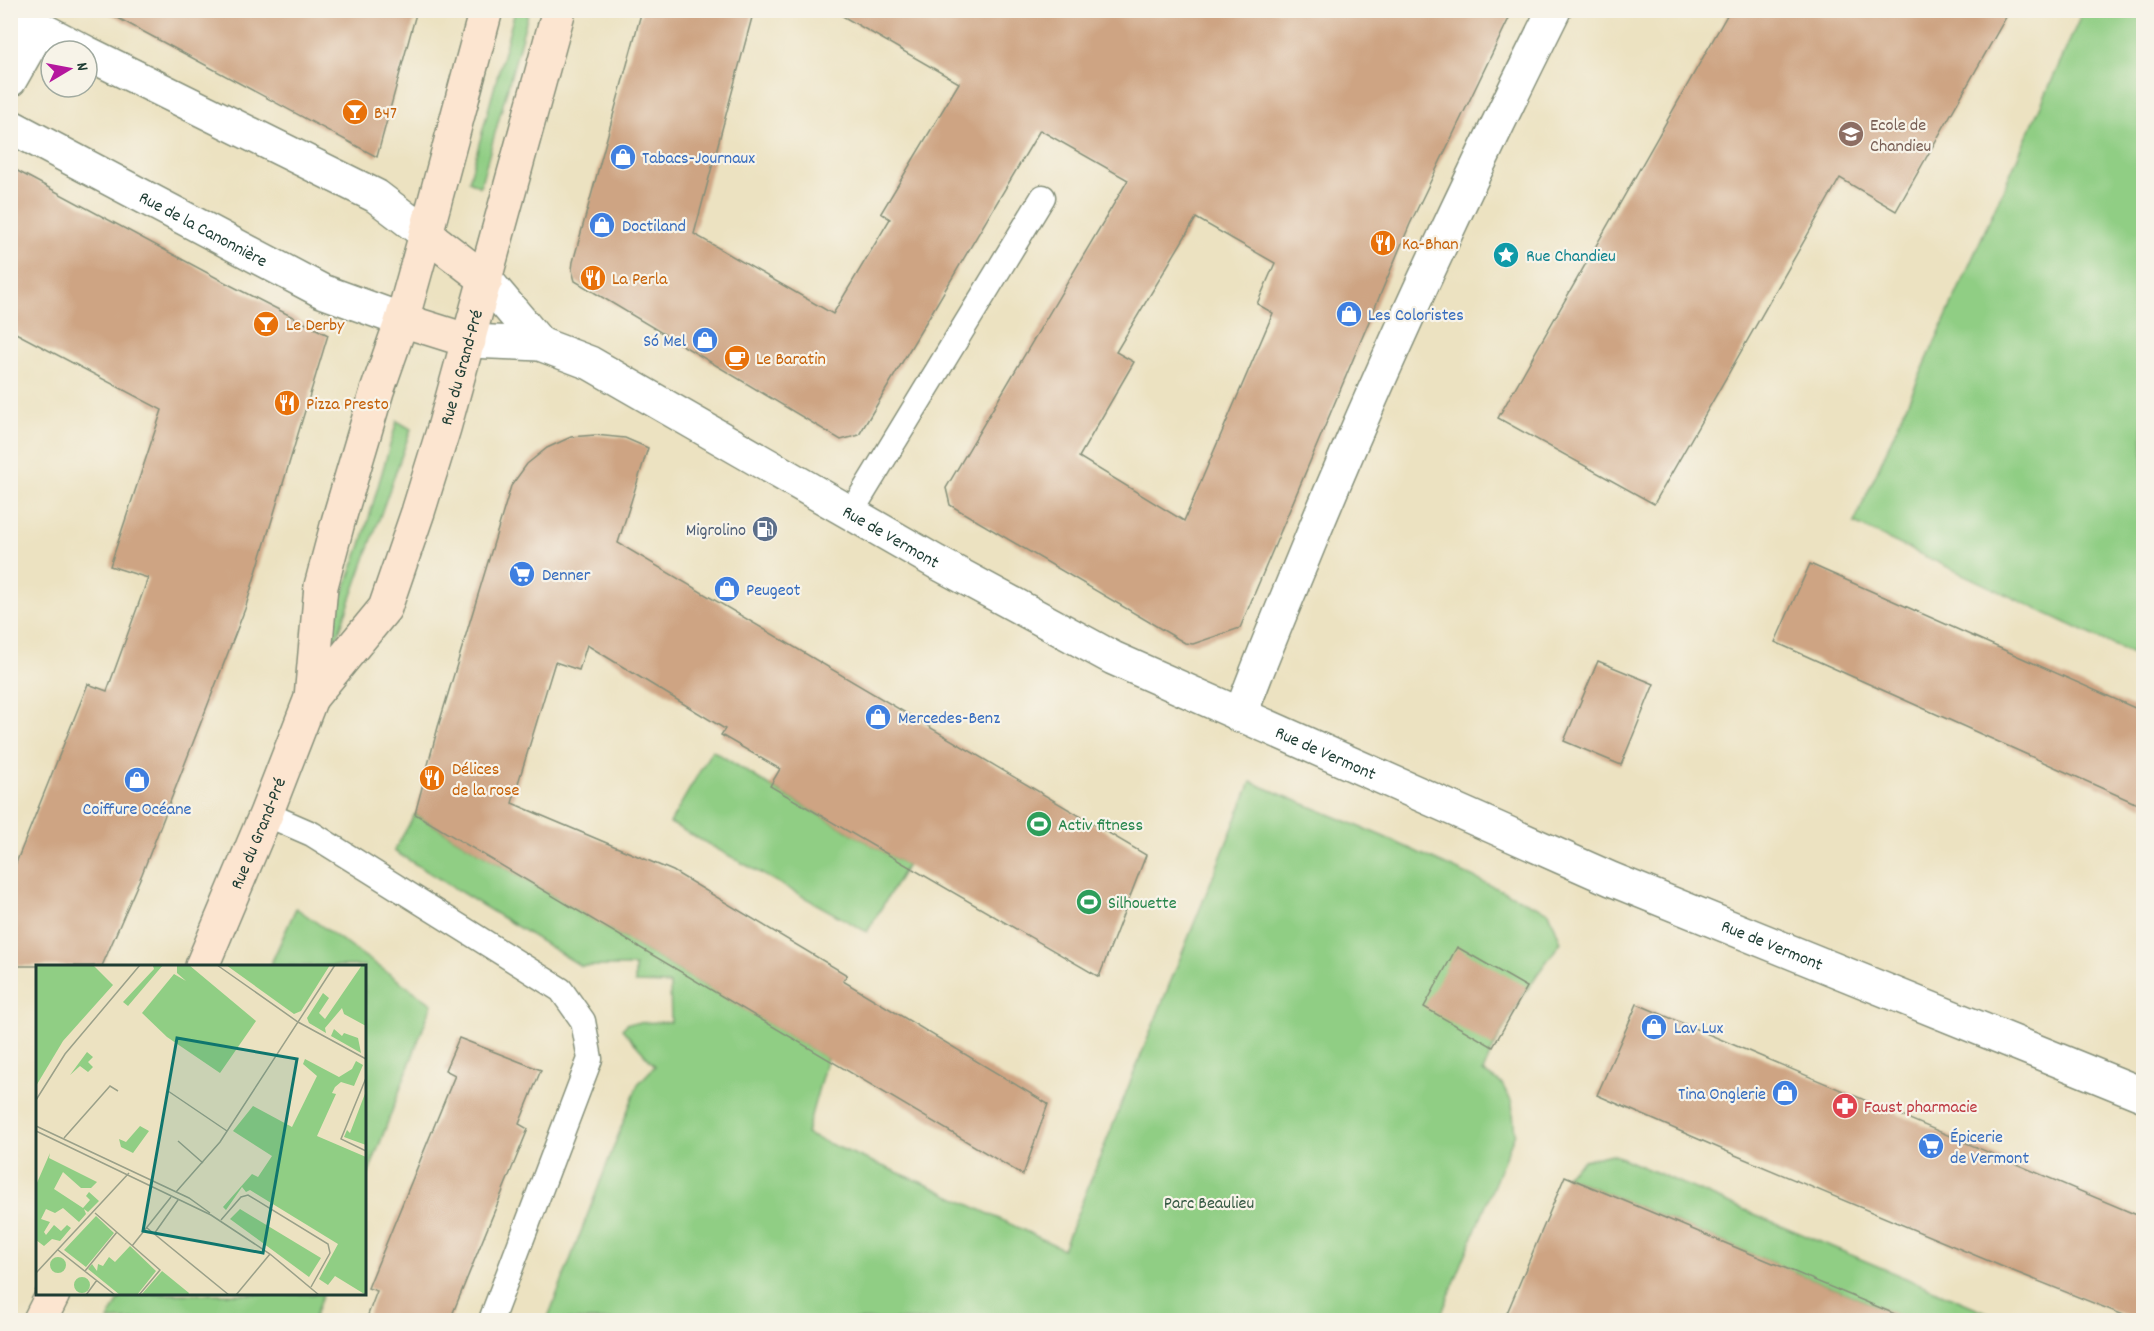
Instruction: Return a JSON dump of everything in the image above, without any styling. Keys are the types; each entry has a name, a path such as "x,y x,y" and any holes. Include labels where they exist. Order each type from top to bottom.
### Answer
{"main road":[{"name":"Rue du Grand-Pré","path":"202,965 266,814 311,698 321,586 338,522 402,320 486,10"},
{"name":"Rue du Grand-Pré","path":"311,698 385,608 418,512 469,341 559,10"},
{"path":"426,234 486,280"},
{"path":"402,320 469,341"},
{"path":"40,1320 52,1295"}],"street":[{"path":"1240,716 1256,672 1362,418 1460,200 1554,10"},
{"path":"10,13 59,39"},
{"path":"10,80 39,29"},
{"path":"99,59 376,196 426,234"},
{"name":"Rue de la Canonnière","path":"10,126 322,291 402,320"},
{"name":"Rue de Vermont","path":"486,280 540,344"},
{"name":"Rue de Vermont","path":"469,341 540,344 590,363 850,514 1113,658 1611,879 2144,1095"}],"lane":[{"path":"850,514 1043,197"},
{"path":"266,814 312,834 561,990 583,1021 590,1059 491,1320"}],"green space":[{"path":"515,11 529,11 480,187 469,181"},
{"path":"2083,11 2143,11 2143,659 1854,523"},
{"path":"397,421 411,429 337,638 327,635 361,545"},
{"path":"712,750 907,865 867,932 670,823"},
{"name":"Parc Beaulieu","path":"1251,782 1382,836 1549,912 1561,942 1518,1004 1483,1072 1502,1084 1512,1103 1515,1133 1439,1320 547,1320 638,1084 655,1066 622,1029 628,1023 671,1022 670,984 635,983 635,966 581,966 394,851 415,814 827,1058 806,1134 930,1186 1063,1249"},
{"path":"296,908 432,1004 366,1180 366,965 270,965"},
{"path":"1612,1154 2005,1320 1909,1320 1565,1176 1584,1160"},
{"path":"121,1295 323,1295 313,1320 108,1320"}],"building":[{"path":"103,10 417,10 377,157"},
{"path":"642,10 754,10 694,234 833,314 890,219 881,213 959,83 832,10 1513,10 1410,224 1240,628 1193,644 1185,643 950,505 946,488 1128,180 1040,130 859,435 841,440 575,281 572,270","holes":["1196,218 1275,263 1257,304 1273,313 1184,521 1079,457 1134,362 1116,352"]},
{"path":"1730,10 2010,10 1896,211 1840,178 1654,504 1498,418"},
{"path":"10,167 328,335 245,609 142,874 102,965 10,966 10,878 88,684 107,691 148,578 110,566 162,410 10,330"},
{"path":"595,435 625,438 648,448 618,543 1146,855 1099,977 770,786 780,769 721,735 725,729 587,645 579,670 555,662 512,803 673,871 847,975 843,981 1048,1104 1023,1175 415,814 438,727 511,486 527,464 547,448 571,437"},
{"path":"1810,564 2144,712 2144,807 1775,642"},
{"path":"1598,661 1654,684 1621,765 1564,741"},
{"path":"1457,947 1527,987 1493,1047 1424,1007"},
{"path":"1637,1004 2144,1218 2144,1320 2136,1320 2008,1269 1597,1095"},
{"path":"459,1038 541,1070 519,1124 528,1129 450,1320 366,1320 377,1291 368,1288 455,1075 445,1070"},
{"path":"1565,1176 1907,1319 1504,1320"}],"place":[{"name":"B47","path":"355,112"},
{"name":"Ecole de Chandieu","path":"1851,134"},
{"name":"Tabacs-Journaux","path":"623,157"},
{"name":"Doctiland","path":"602,225"},
{"name":"Ka-Bhan","path":"1383,243"},
{"name":"Rue Chandieu","path":"1506,255"},
{"name":"La Perla","path":"593,278"},
{"name":"Les Coloristes","path":"1349,314"},
{"name":"Le Derby","path":"266,324"},
{"name":"Só Mel","path":"705,340"},
{"name":"Le Baratin","path":"737,358"},
{"name":"Pizza Presto","path":"287,403"},
{"name":"Migrolino","path":"765,529"},
{"name":"Denner","path":"522,574"},
{"name":"Peugeot","path":"727,589"},
{"name":"Mercedes-Benz","path":"878,717"},
{"name":"Délices de la rose","path":"432,778"},
{"name":"Coiffure Océane","path":"137,780"},
{"name":"Activ fitness","path":"1039,824"},
{"name":"Silhouette","path":"1089,902"},
{"name":"Lav Lux","path":"1654,1027"},
{"name":"Tina Onglerie","path":"1785,1093"},
{"name":"Faust pharmacie","path":"1845,1106"},
{"name":"Épicerie de Vermont","path":"1931,1146"}]}
